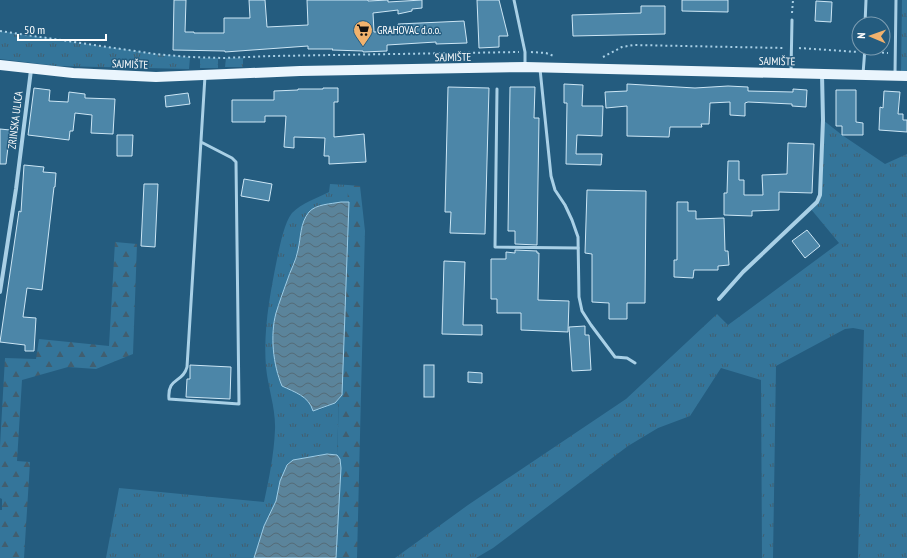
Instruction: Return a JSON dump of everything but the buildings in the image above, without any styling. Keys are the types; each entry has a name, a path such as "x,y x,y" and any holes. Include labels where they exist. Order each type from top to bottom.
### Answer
{"main road":[{"name":"SAJMIŠTE","path":"0,65 31,70 112,76 156,77 300,71 525,67 907,76"}],"street":[{"name":"ZRINSKA ULICA","path":"0,292 16,189 31,70"},
{"path":"718,299 743,272 817,202 820,195 823,120 822,74"}],"lane":[{"path":"514,0 525,52 525,67"},
{"path":"865,16 866,0"},
{"path":"895,76 896,0"},
{"path":"791,73 792,20"},
{"path":"863,75 865,56"},
{"path":"540,68 551,176 555,190 565,205 578,238 579,297 582,311 615,357 627,358 635,363"},
{"path":"201,142 232,158 236,162 238,404 169,399 168,392 170,385 186,372 187,367 205,75"},
{"path":"497,89 495,246 578,248"}],"path":[{"path":"792,20 793,0"},
{"path":"0,30 155,54 190,57 224,58 525,52 546,53 560,58"},
{"path":"603,58 622,47 634,45 791,48 851,52"},
{"path":"891,53 896,53"}],"green space":[{"path":"902,0 907,0 907,76 901,76"},
{"path":"0,31 155,54 190,57 189,69 57,66 0,59"},
{"path":"200,58 218,58 218,68 200,68"},
{"path":"226,58 243,58 243,67 225,67"},
{"path":"823,120 842,135 885,164 907,154 907,558 858,558 864,330 853,328 845,329 776,366 773,558 762,558 761,380 721,368 690,416 658,428 628,446 493,548 476,558 395,558 468,505 626,399 717,314 728,325 839,243 810,208 820,195"},
{"path":"330,184 348,185 349,202 319,206 309,212 301,229 298,249 276,314 273,332 275,360 278,377 282,386 306,398 312,406 319,410 335,403 339,399 337,455 327,454 293,460 280,481 276,501 264,526 254,558 106,558 119,488 264,502 275,430 274,414 266,367 265,340 277,259 289,217 296,209 329,192"},
{"path":"348,185 360,186 365,231 357,558 336,558 341,468 340,459 337,455 339,399 342,395"},
{"path":"115,242 137,244 133,354 96,369 68,367 22,380 17,461 30,462 24,558 0,558 0,510 2,510 2,499 0,498 0,446 5,358 36,359 39,339 109,346"}],"water":[{"path":"349,202 342,395 335,403 313,411 305,398 282,386 276,369 273,350 274,322 297,254 302,225 306,216 316,207"},
{"path":"327,454 337,455 340,459 341,468 336,558 254,558 264,526 276,501 280,481 287,465 293,460"}],"place":[{"name":"GRAHOVAC d.o.o.","path":"363,47"}]}
